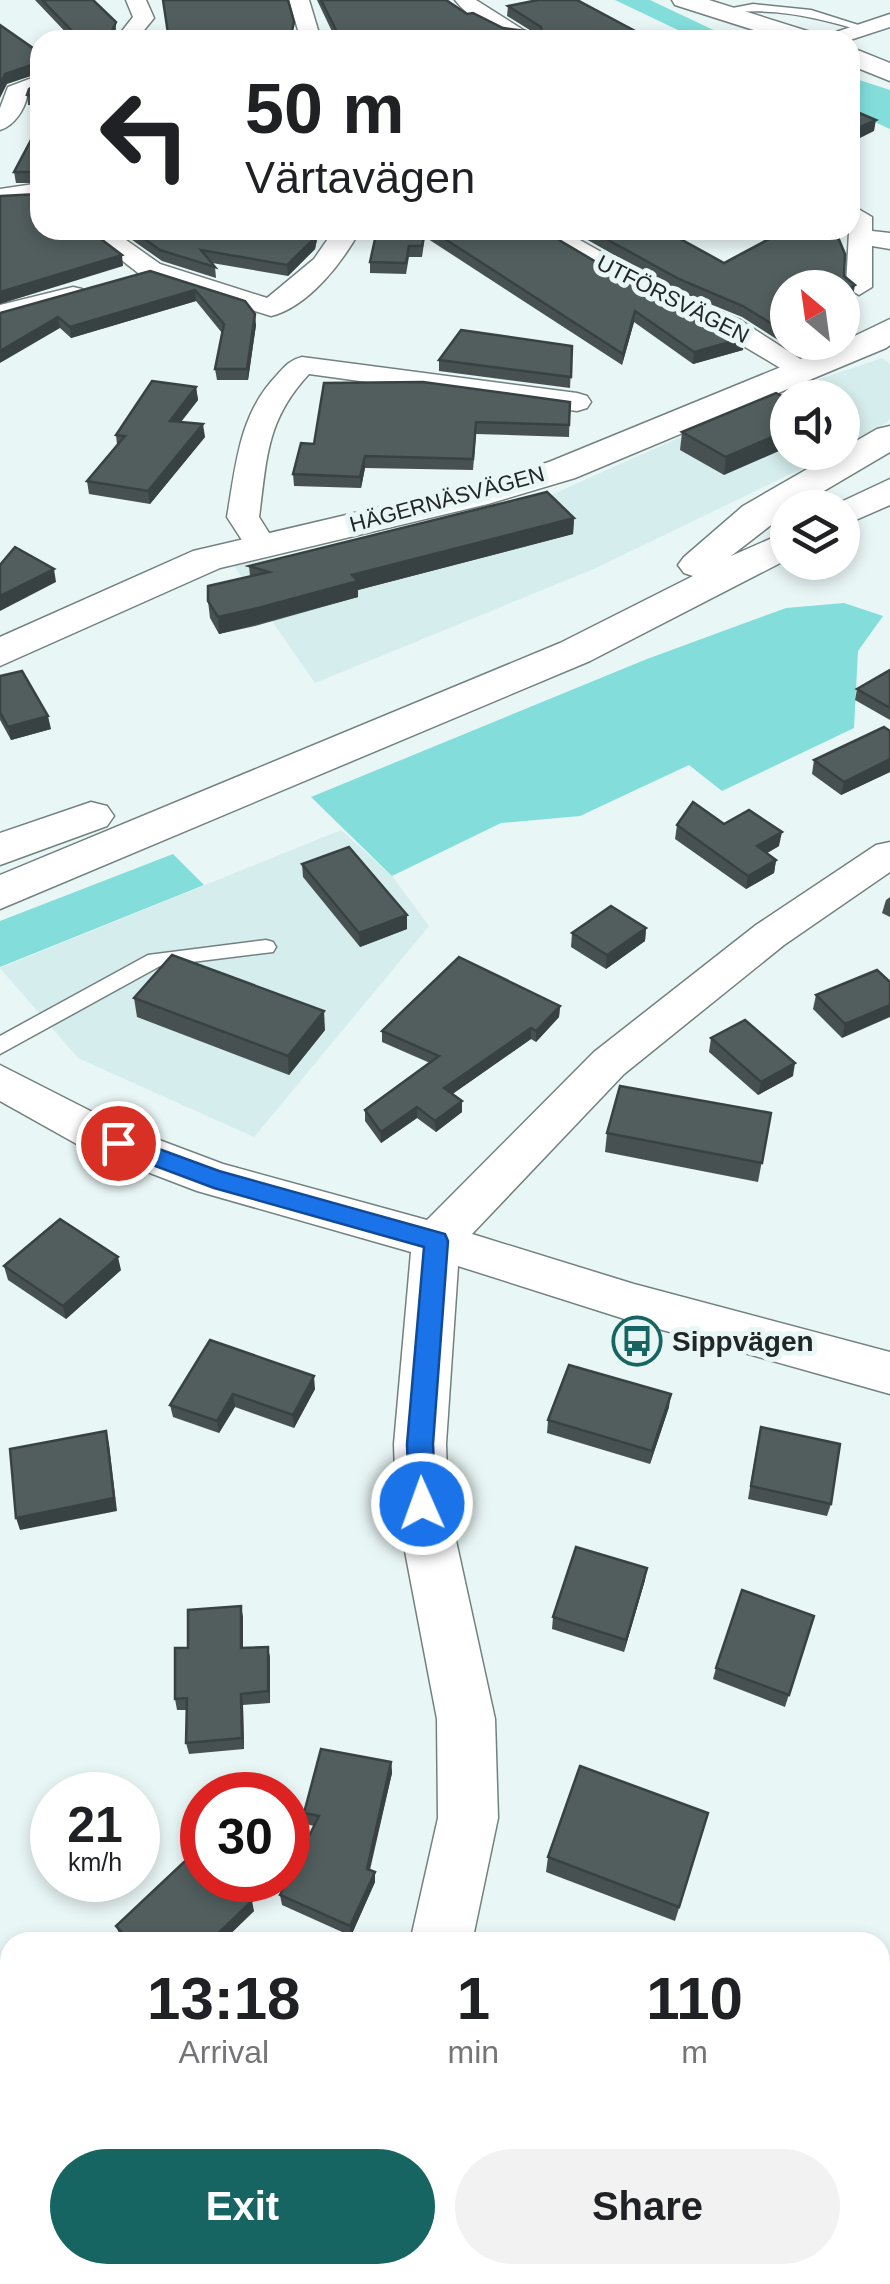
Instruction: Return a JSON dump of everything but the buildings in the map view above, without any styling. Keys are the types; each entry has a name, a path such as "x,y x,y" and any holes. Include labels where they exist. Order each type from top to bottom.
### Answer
{"main road":[{"path":"684,0 777,30"},
{"path":"860,60 890,73"},
{"name":"HÄGERNÄSVÄGEN","path":"0,653 163,576 260,544 401,515 562,470 890,330"},
{"path":"696,567 757,514 890,437"},
{"path":"842,490 890,464"},
{"path":"860,506 890,490"},
{"path":"860,530 890,518"},
{"path":"0,850 378,706 696,567 770,528"},
{"path":"575,652 770,552"},
{"path":"0,892 770,570"}],"street":[{"path":"134,30 144,18 136,0"},
{"path":"299,0 308,30"},
{"path":"465,0 474,10 511,30"},
{"path":"860,31 890,20"},
{"path":"0,123 14,105 8,90"},
{"path":"0,196 30,193"},
{"path":"862,213 890,240"},
{"path":"860,287 862,213"},
{"path":"110,240 151,270 271,308 302,365"},
{"path":"271,308 311,277 343,240"},
{"name":"UTFÖRSVÄGEN","path":"562,240 667,300 730,326 802,369"},
{"path":"0,313 151,270"},
{"path":"302,365 576,402"},
{"path":"260,544 243,517 254,444 270,398 302,365"},
{"path":"445,1932 468,1818 466,1719 422,1504 420,1444 436,1241 609,1063 770,935 890,854"},
{"path":"0,1080 98,1135 214,1179 436,1241 634,1303 890,1373"}],"lane":[{"path":"717,12 745,5 866,29"},
{"path":"0,1046 155,960 266,947"}],"shaded area":[{"path":"615,0 650,0 713,30 678,30"},
{"path":"860,80 890,90 890,129 860,116"},
{"path":"882,358 890,364 890,419 860,439 860,380 817,380"},
{"path":"770,397 770,470 799,470 596,568 315,683 234,566 524,507"},
{"path":"844,603 883,616 858,651 854,728 722,791 689,765 580,816 501,823 392,876 311,797 647,659 786,608"},
{"path":"341,830 392,876 429,926 254,1137 78,1058 0,968"},
{"path":"173,854 204,885 0,967 0,921"}],"place":[{"name":"Sippvägen","path":"637,1341"}],"route":[{"path":"118,1143 214,1179 436,1241 420,1444 422,1504"}]}
